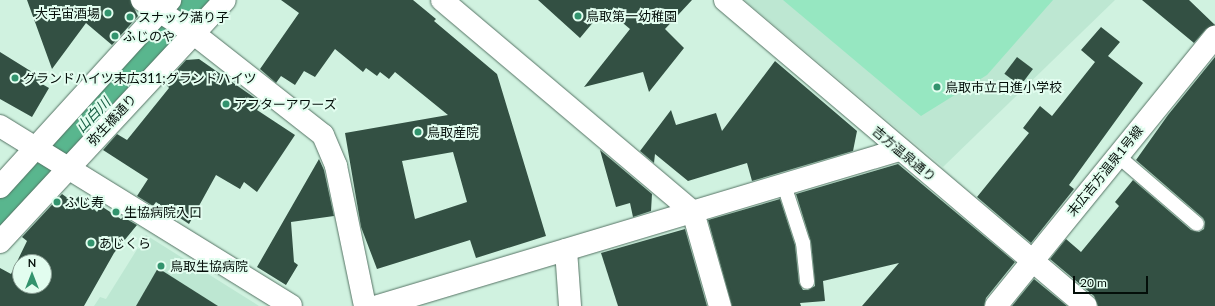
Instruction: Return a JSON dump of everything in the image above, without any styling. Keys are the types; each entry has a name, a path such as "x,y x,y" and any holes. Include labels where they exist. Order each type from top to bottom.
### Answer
{"street":[{"name":"弥生橋通り","path":"0,242 225,0"},
{"path":"442,0 693,212 720,306"},
{"name":"吉方温泉通り","path":"725,0 899,150 1086,306"},
{"path":"0,187 36,148 157,4 323,135 336,166 365,306"},
{"name":"末広吉方温泉1号線","path":"996,306 1215,37"},
{"path":"0,126 291,306"},
{"path":"378,306 899,150"},
{"path":"566,250 570,306"}],"lane":[{"path":"1118,156 1197,224"},
{"path":"784,184 803,243 806,282"}],"shaded area":[{"name":"鳥取市立日進小学校","path":"744,0 1115,0 943,167"},
{"name":"鳥取生協病院","path":"146,235 259,306 94,306 100,297 106,299"}],"green space":[{"path":"783,0 1053,0 987,75 921,116"}],"building":[{"path":"27,0 130,0 138,16 112,45 86,23 52,69"},
{"path":"281,0 413,0 436,19 434,21 497,74 546,236 476,258 470,240 377,269 361,227 345,133 448,115 395,72 389,79 380,72 377,76 366,68 363,72 335,49 315,77 304,71 295,85 281,76 276,83 260,69 299,13","holes":["453,152 467,202 415,219 402,161"]},
{"path":"538,0 692,0 665,29 684,48 649,92 643,72 584,87 630,29 605,8 580,38"},
{"path":"1142,0 1189,0 1215,25 1206,29 1194,43"},
{"path":"1101,27 1120,42 1108,56 1143,83 1069,185 1074,189 1031,243 977,197 1029,133 1023,128 1040,106 1052,116 1095,62 1081,50"},
{"name":"グランドハイツ末広311;グランドハイツ","path":"0,52 45,80 42,84 49,88 32,117 0,99"},
{"path":"1017,57 1033,69 1020,86 1004,74"},
{"path":"1215,57 1215,306 1098,306 1094,296 1050,259 1066,239 1081,252 1119,206 1115,202 1133,180 1191,230 1199,232 1204,229 1205,222 1203,218 1136,160 1168,115"},
{"path":"199,59 262,103 257,110 295,135 257,192 244,182 240,189 216,175 189,224 156,202 153,206 137,196 148,179 103,150 117,134 127,140 169,88 165,83 186,60"},
{"path":"775,61 857,131 853,151 752,181 747,163 688,181 655,154 654,163 640,151 671,110 676,125 716,113 722,131"},
{"path":"600,150 652,194 651,211 633,217 630,203 616,207"},
{"path":"319,159 324,170 334,216 291,222 294,262 298,265 286,285 257,267"},
{"path":"898,164 1015,262 986,298 984,306 862,306 899,263 823,281 825,301 800,303 801,306 732,306 708,220 780,199 795,245 799,283 803,290 808,290 815,286 811,242 796,194"},
{"path":"62,194 73,202 80,195 97,212 101,206 121,219 123,217 137,225 114,253 84,306 0,306 0,268 11,274 12,272 12,294 52,294 52,254 21,254 27,241 22,237"},
{"path":"685,229 707,306 618,306 601,253"},
{"path":"158,268 218,306 136,306"},
{"path":"1034,279 1067,306 1012,306"}],"waterway":[{"name":"山白川","path":"0,212 202,0"}],"place":[{"name":"大宇宙酒場","path":"108,13"},
{"name":"鳥取第一幼稚園","path":"578,16"},
{"name":"スナック満り子","path":"130,17"},
{"name":"ふじのや","path":"115,36"},
{"name":"グランドハイツ末広311;グランドハイツ","path":"15,78"},
{"name":"鳥取市立日進小学校","path":"937,87"},
{"name":"アフターアワーズ","path":"226,104"},
{"name":"鳥取産院","path":"418,132"},
{"name":"ふじ寿","path":"57,202"},
{"name":"生協病院入口","path":"116,212"},
{"name":"あじくら","path":"91,243"},
{"name":"鳥取生協病院","path":"161,266"}]}
